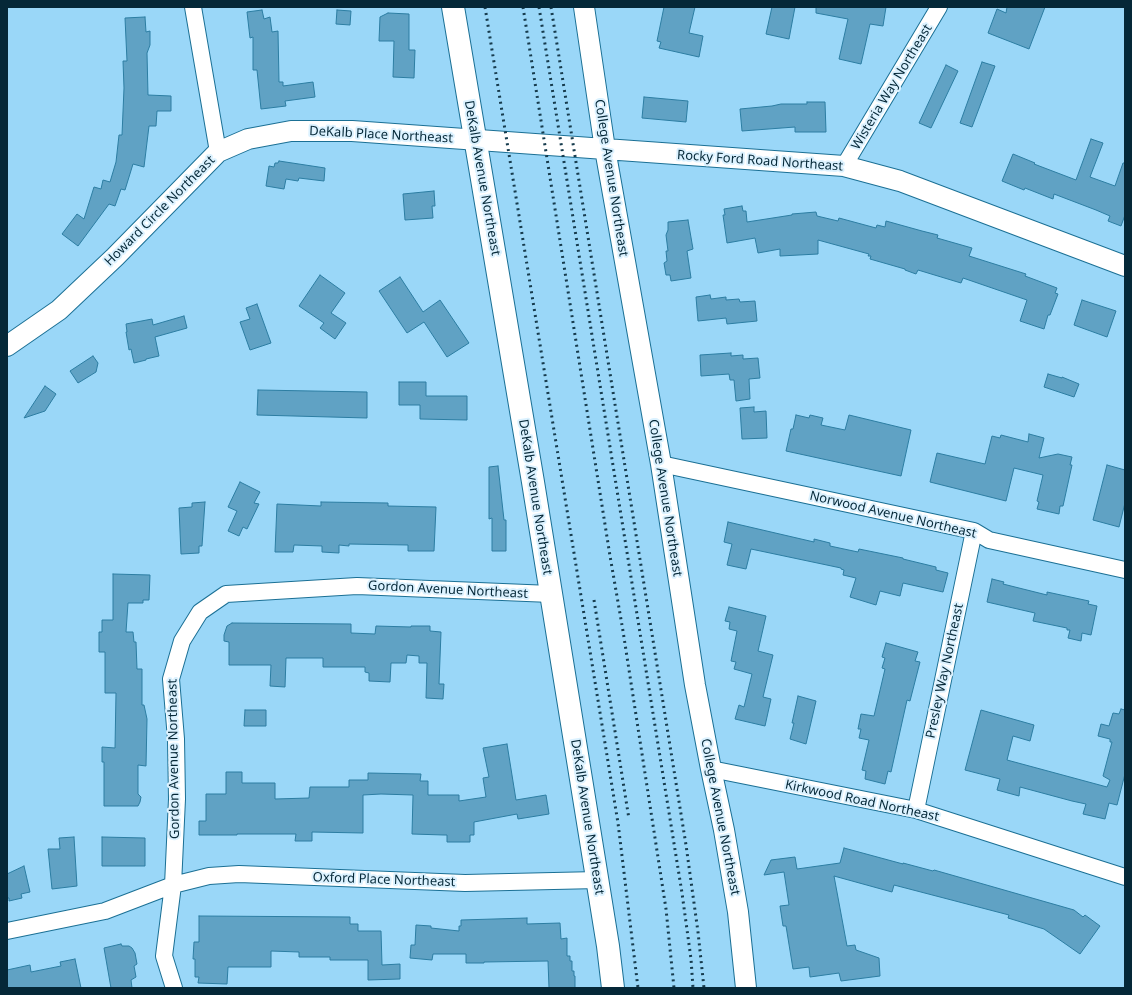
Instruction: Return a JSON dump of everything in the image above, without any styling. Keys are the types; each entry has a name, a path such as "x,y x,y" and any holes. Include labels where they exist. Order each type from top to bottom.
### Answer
{"main road":[{"name":"DeKalb Avenue Northeast","path":"453,7 532,474 598,880 613,988"}],"street":[{"name":"Howard Circle Northeast","path":"7,346 59,310 115,257 218,152 193,7"},
{"name":"College Avenue Northeast","path":"584,7 606,149 661,464 695,685 724,830 738,912 746,988"},
{"name":"Wisteria Way Northeast","path":"844,166 939,7"},
{"name":"DeKalb Place Northeast","path":"218,152 248,139 292,131 352,131 475,140"},
{"name":"Rocky Ford Road Northeast","path":"475,140 844,166 900,181 1125,266"},
{"name":"Norwood Avenue Northeast","path":"661,464 974,531 990,540 1125,570"},
{"name":"Presley Way Northeast","path":"916,810 974,531"},
{"name":"Gordon Avenue Northeast","path":"174,988 164,956 173,885 177,799 176,739 171,679 182,641 200,612 226,594 357,586 551,594"},
{"name":"Kirkwood Road Northeast","path":"711,770 916,810 1125,877"},
{"name":"Oxford Place Northeast","path":"7,931 105,911 173,885 209,876 239,874 465,883 598,880"}],"building":[{"path":"664,7 695,7 689,33 703,36 699,57 659,48 661,42 657,41"},
{"path":"772,7 795,7 789,39 766,34"},
{"path":"816,7 886,7 883,26 870,24 861,64 839,59 848,19 816,13"},
{"path":"1007,7 1045,7 1029,49 988,33 997,9 1006,13"},
{"path":"262,10 264,19 270,17 272,32 278,31 279,82 283,82 283,86 313,82 315,97 285,101 286,106 261,109 257,70 253,70 253,37 250,38 247,12"},
{"path":"337,10 351,11 350,25 336,24"},
{"path":"388,13 409,14 409,50 415,50 414,78 393,77 394,41 379,41 380,17"},
{"path":"145,17 146,32 150,31 150,45 147,53 148,95 171,96 171,111 157,111 156,126 149,126 144,167 133,164 125,190 121,189 115,206 109,204 78,246 62,234 77,214 84,219 94,187 101,189 103,180 110,182 116,162 119,135 122,135 124,88 123,61 127,61 125,18"},
{"path":"982,62 995,66 972,127 960,123"},
{"path":"946,65 958,71 931,128 919,123"},
{"path":"644,97 688,101 686,122 642,118"},
{"path":"807,102 825,102 826,132 795,132 795,127 742,131 740,109 781,104 807,104"},
{"path":"1091,139 1103,143 1090,177 1115,186 1123,163 1125,163 1125,215 1121,226 1108,221 1110,216 1054,194 1053,199 1002,181 1013,154 1035,163 1034,164 1076,180"},
{"path":"279,161 325,168 324,181 299,178 298,181 286,179 284,189 266,186 269,166 274,167 275,163 278,163"},
{"path":"434,191 435,206 432,206 433,218 405,220 403,194"},
{"path":"742,206 743,211 746,211 747,222 792,214 816,212 817,216 838,221 839,218 876,228 877,225 885,227 886,221 938,235 937,238 972,248 969,256 1026,274 1025,276 1057,288 1055,293 1058,294 1050,315 1048,315 1044,329 1020,321 1027,300 963,278 961,283 918,270 916,274 905,269 870,259 871,256 868,256 869,254 818,240 818,254 780,256 780,249 758,253 755,238 727,243 723,215 725,215 724,209"},
{"path":"688,220 693,249 687,251 691,278 671,281 670,275 666,275 664,263 667,261 666,251 668,251 666,235 668,230 668,222"},
{"path":"320,275 345,293 331,313 346,323 335,339 320,328 324,323 299,306"},
{"path":"400,277 423,312 440,300 469,343 447,357 424,322 407,333 379,291"},
{"path":"710,295 711,299 726,297 726,300 739,299 740,302 755,301 757,321 727,324 726,318 698,321 696,297"},
{"path":"1082,300 1116,311 1107,337 1074,325"},
{"path":"257,304 271,343 250,350 240,322 250,319 246,308"},
{"path":"184,316 187,328 155,337 159,356 134,363 131,349 129,350 126,324 152,319 153,325"},
{"path":"731,353 731,356 743,355 743,359 758,358 760,378 749,379 750,399 736,401 734,380 730,380 729,374 701,376 700,355"},
{"path":"93,356 98,363 96,372 78,383 70,371"},
{"path":"1048,374 1062,377 1079,384 1074,397 1044,387"},
{"path":"399,382 426,382 426,396 467,396 467,420 420,419 420,405 399,405"},
{"path":"45,386 56,394 45,411 24,418"},
{"path":"258,390 367,392 367,418 257,415"},
{"path":"754,407 754,412 766,411 767,438 742,439 740,408"},
{"path":"796,415 809,418 810,415 823,418 821,425 845,430 849,415 911,430 901,476 786,451"},
{"path":"1029,434 1044,438 1039,458 1058,454 1072,457 1070,465 1072,465 1063,506 1060,506 1059,514 1037,509 1039,502 1037,501 1043,475 1014,468 1006,501 930,482 937,453 985,464 992,436 1000,438 1001,435 1028,442"},
{"path":"1107,465 1125,470 1125,503 1119,527 1093,520"},
{"path":"498,466 504,520 506,520 506,551 492,551 492,518 489,519 489,467"},
{"path":"240,482 260,492 254,503 259,504 247,529 243,527 239,536 228,531 237,511 228,507"},
{"path":"205,502 202,546 199,546 199,553 181,554 179,508 192,507 192,503"},
{"path":"321,502 388,503 388,506 436,507 434,551 408,551 408,545 349,544 349,546 339,545 339,553 322,552 322,546 294,545 293,552 275,552 277,504 321,506"},
{"path":"728,522 814,542 814,539 830,543 830,546 858,552 859,549 903,558 936,567 936,570 948,573 943,592 903,583 900,596 880,591 876,605 850,597 856,578 843,575 844,570 841,568 751,549 746,569 727,565 732,544 724,542"},
{"path":"113,574 150,575 149,600 143,600 143,603 128,603 126,632 133,632 134,642 136,642 137,669 142,669 142,705 144,705 147,719 146,766 138,765 138,794 141,797 138,806 104,806 104,762 102,762 102,747 115,748 116,693 105,693 105,652 99,652 99,632 102,632 102,620 113,620"},
{"path":"992,579 1004,582 1003,584 1047,595 1047,592 1089,601 1088,604 1097,606 1091,635 1082,633 1081,641 1068,638 1070,630 1067,630 1067,628 1033,621 1035,613 987,602"},
{"path":"729,607 766,616 758,651 773,655 763,697 771,699 765,726 735,719 739,705 744,707 752,674 734,669 736,662 731,661 737,631 729,629 730,622 725,621"},
{"path":"232,623 351,624 351,633 375,634 376,626 430,626 430,631 441,632 439,684 444,684 443,699 426,698 427,663 419,663 419,656 407,655 406,663 391,663 390,682 369,681 369,673 365,672 365,667 323,667 323,658 286,658 285,687 270,686 271,665 229,665 229,642 224,641 224,635 227,626"},
{"path":"886,643 918,652 915,661 920,662 910,701 907,700 891,772 888,771 885,784 865,779 866,771 862,770 869,740 859,738 861,729 858,729 861,714 874,716 885,669 882,668 885,658 882,657"},
{"path":"798,696 816,701 806,744 790,739"},
{"path":"1121,709 1125,710 1125,774 1117,805 1109,803 1105,819 1083,814 1086,804 1020,787 1019,796 997,790 1000,779 965,770 981,710 1034,725 1030,741 1013,736 1007,760 1107,787 1110,780 1103,776 1112,742 1110,742 1110,739 1098,736 1101,724 1109,726 1113,713 1119,714"},
{"path":"245,710 266,710 266,726 244,726"},
{"path":"507,744 516,800 546,795 549,814 518,819 517,814 474,822 474,835 470,835 470,842 447,842 447,835 412,834 413,795 381,794 363,795 363,833 312,832 312,841 295,841 296,834 199,835 199,821 206,821 206,794 226,794 226,772 242,772 242,783 275,783 275,799 309,798 310,787 349,787 349,780 368,780 368,773 421,774 420,781 428,781 428,795 459,795 459,801 486,797 483,778 489,777 483,748"},
{"path":"74,837 77,886 52,889 48,849 60,849 59,838"},
{"path":"102,837 145,838 145,866 102,866"},
{"path":"844,848 903,864 934,870 1074,910 1083,917 1085,915 1100,926 1080,954 1044,929 1008,918 1009,915 894,885 892,892 834,876 847,946 855,945 856,950 879,958 880,976 841,981 839,973 810,977 809,967 793,969 786,926 783,926 780,906 789,905 784,872 764,875 771,860 795,857 797,869 840,863"},
{"path":"24,866 30,892 21,894 22,898 9,901 9,898 7,898 7,874"},
{"path":"199,916 350,917 350,924 358,924 358,931 381,931 382,965 400,964 400,979 368,980 368,960 330,960 330,957 299,957 299,952 271,951 271,967 228,967 227,984 198,983 199,977 195,977 195,959 193,959 194,942 199,942"},
{"path":"527,918 527,924 560,923 561,939 567,938 567,956 570,956 570,961 572,961 572,971 574,971 575,976 575,988 549,988 548,961 466,963 466,954 433,954 432,960 410,958 411,945 415,945 416,925 459,931 461,920"},
{"path":"121,944 122,946 129,946 135,953 137,964 134,966 136,977 131,980 132,988 111,988 104,948"},
{"path":"75,959 81,988 7,988 7,970 30,965 31,972 61,966 60,962"}],"railway":[{"path":"485,7 618,823 638,988"},
{"path":"523,7 666,909 674,988"},
{"path":"539,7 682,893 691,959 693,988"},
{"path":"551,7 686,845 704,988"},
{"path":"594,600 629,819"}]}
